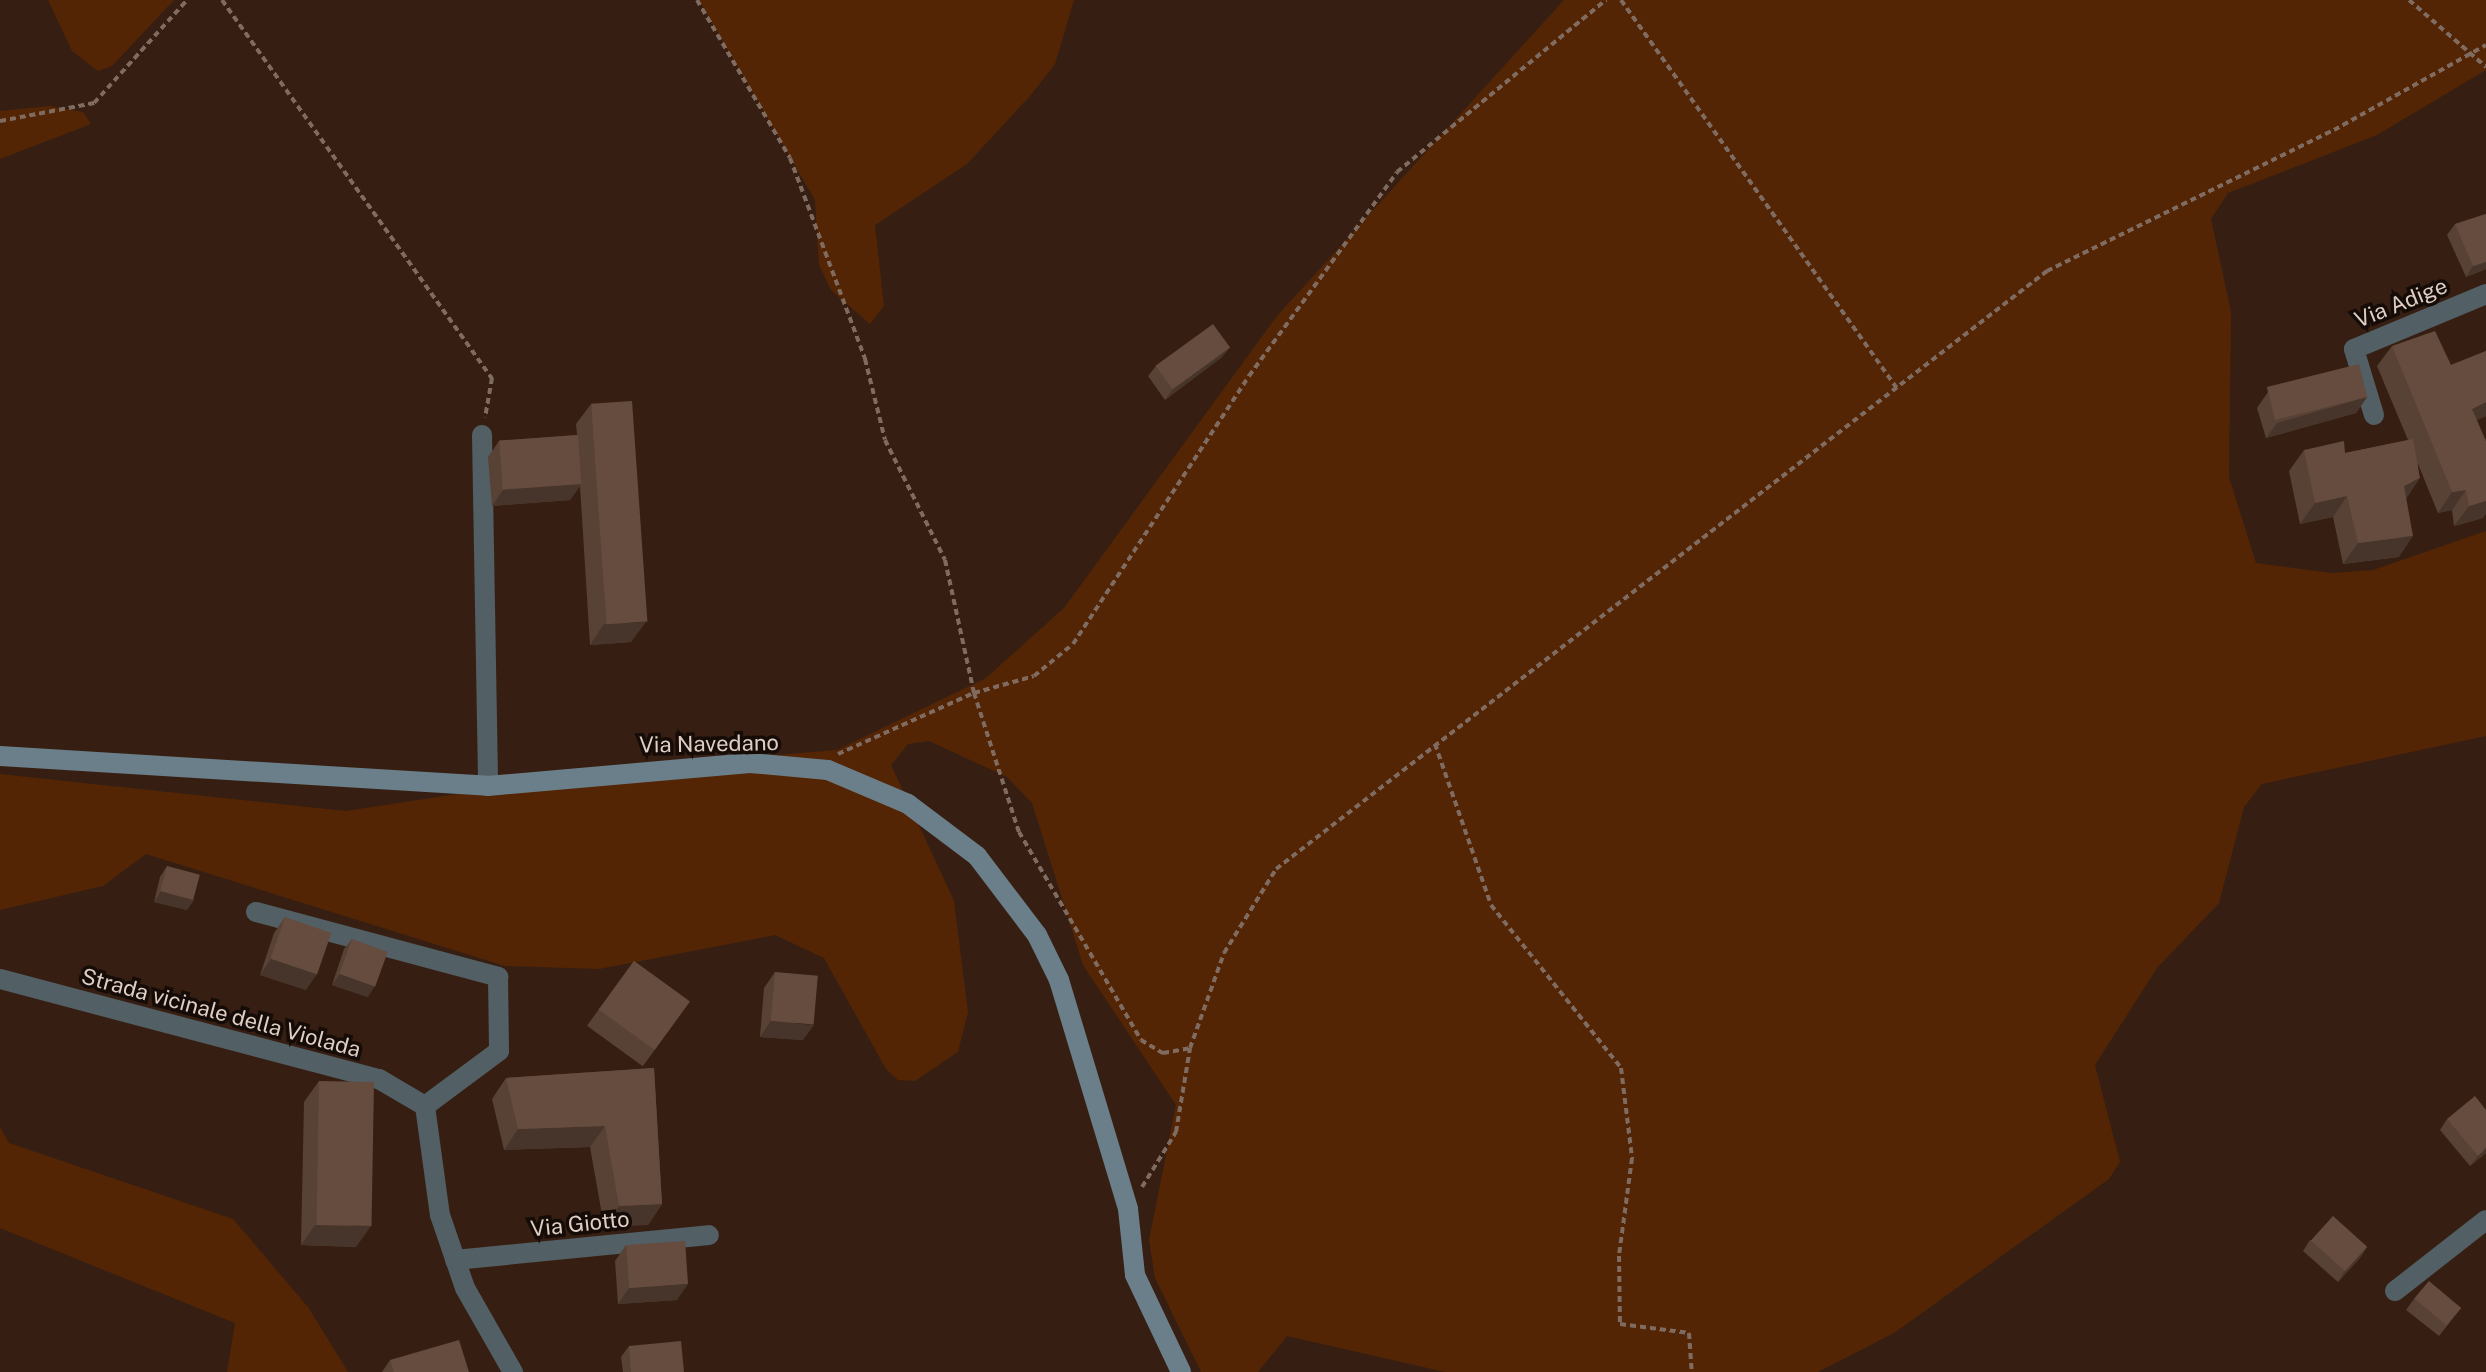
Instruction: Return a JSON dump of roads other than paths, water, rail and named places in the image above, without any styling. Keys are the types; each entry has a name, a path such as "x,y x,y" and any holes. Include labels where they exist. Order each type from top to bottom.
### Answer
{"street":[{"name":"Via Adige","path":"2374,415 2354,349 2486,294"},
{"path":"482,435 488,786"},
{"name":"Via Navedano","path":"0,756 488,786 750,763 828,770 874,787 940,827 977,856 1021,911 1067,1003 1128,1209 1135,1275 1181,1372"},
{"path":"256,912 498,977 499,1051 425,1106 440,1215 455,1260 513,1372"},
{"name":"Strada vicinale della Violada","path":"0,979 379,1079 425,1106"},
{"path":"2395,1291 2486,1220"},
{"name":"Via Giotto","path":"455,1260 709,1235"}]}
